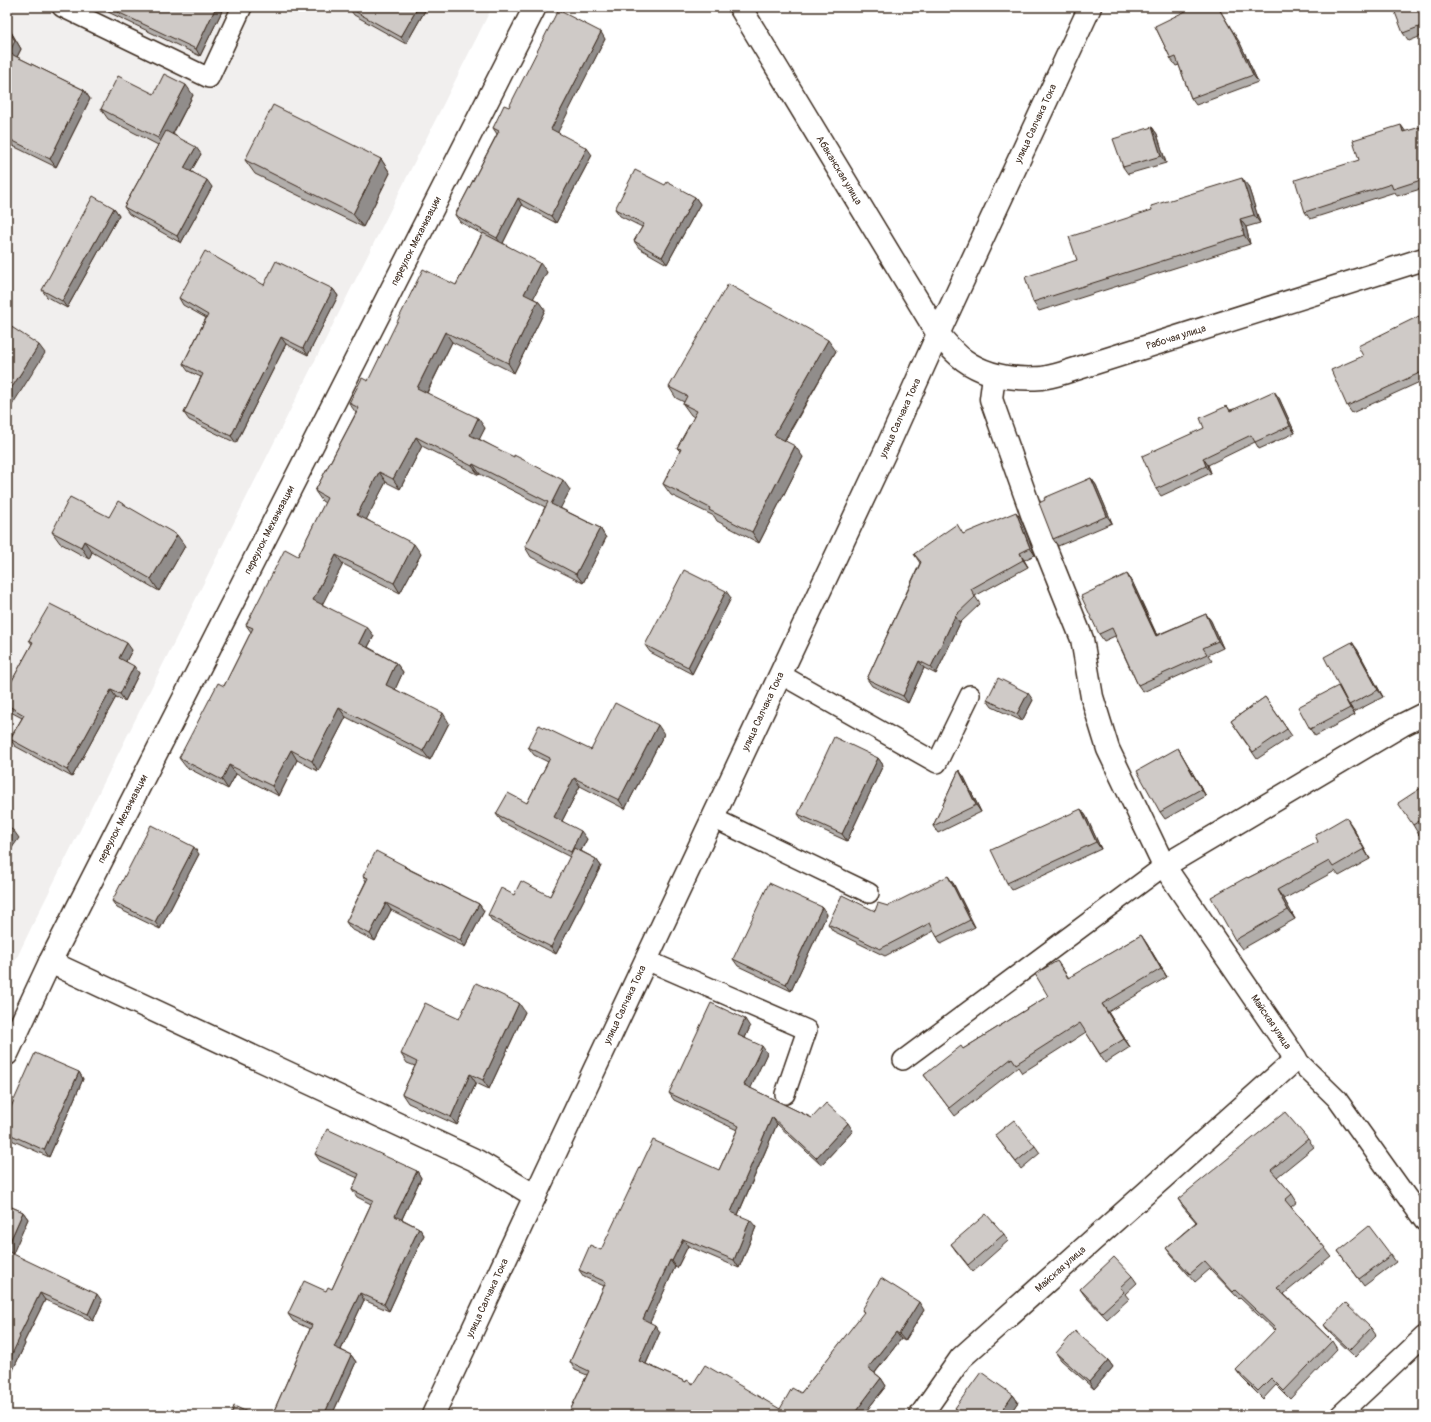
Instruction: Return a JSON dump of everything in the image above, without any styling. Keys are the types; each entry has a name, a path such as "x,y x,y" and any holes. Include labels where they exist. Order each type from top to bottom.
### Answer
{"street":[{"name":"переулок Механизации","path":"7,1054 50,962 535,7"},
{"name":"Абаканская улица","path":"740,7 938,334"},
{"name":"улица Салчака Тока","path":"433,1415 886,450 938,334 1090,7"},
{"name":"Рабочая улица","path":"938,334 964,361 994,375 1019,378 1042,378 1063,373 1424,259"},
{"name":"Майская улица","path":"921,1415 961,1358 1296,1059 1164,866 1108,750 1092,697 1082,639 1033,517 991,399 994,375"},
{"path":"1164,866 1402,724 1424,714"},
{"path":"50,962 477,1161 535,1196"}],"lane":[{"path":"62,7 209,78 242,7"},
{"path":"780,674 937,762 970,696"},
{"path":"713,818 869,893"},
{"path":"903,1060 1164,866"},
{"path":"646,960 808,1030 785,1094"},
{"path":"1296,1059 1337,1099 1424,1221"},
{"path":"1340,1415 1424,1336"}],"shaded area":[{"path":"7,7 492,7 7,978"}],"building":[{"path":"107,7 216,7 196,49"},
{"path":"418,7 401,37 349,8"},
{"path":"1194,7 1218,7 1235,36 1253,75 1191,98 1176,57 1171,59 1155,26"},
{"path":"1393,7 1424,7 1424,25 1403,33"},
{"path":"558,10 601,32 551,129 587,148 551,216 518,198 497,238 455,215 499,131 493,128 504,105 509,107"},
{"path":"7,27 15,41 9,53 84,90 50,159 7,138"},
{"path":"164,74 186,85 158,138 101,109 118,76 154,94"},
{"path":"273,105 381,159 353,214 245,160"},
{"path":"1401,125 1403,132 1424,126 1424,179 1393,189 1391,184 1305,212 1295,180 1359,160 1353,140"},
{"path":"1152,127 1161,156 1123,167 1113,139"},
{"path":"166,131 196,147 184,168 207,180 177,236 124,207"},
{"path":"635,170 665,185 667,182 695,197 662,257 634,241 644,224 615,209"},
{"path":"1242,178 1254,215 1240,219 1244,235 1033,302 1025,277 1077,260 1069,237 1152,210 1151,206"},
{"path":"93,196 114,208 62,301 42,290"},
{"path":"483,233 540,263 524,294 538,301 508,363 445,332 417,388 478,418 470,435 563,480 551,504 600,528 576,574 525,547 548,502 473,464 472,466 416,437 393,479 379,472 357,515 414,544 394,583 336,555 313,600 367,627 359,643 396,663 386,685 443,713 423,751 339,708 312,761 291,750 272,786 229,765 222,780 179,758 218,683 224,686 253,628 246,625 285,549 298,556 327,498 315,491 359,408 349,403 362,378 368,381 423,269 456,285"},
{"path":"205,251 264,285 276,261 333,289 303,348 281,337 231,436 184,413 203,374 183,364 208,315 179,298"},
{"path":"728,284 828,340 774,435 795,446 752,532 663,484 681,449 677,448 697,411 683,404 687,396 669,387"},
{"path":"1419,316 1424,327 1424,371 1347,406 1331,370 1363,356 1358,346"},
{"path":"7,324 39,345 7,395"},
{"path":"1274,391 1290,426 1255,442 1251,435 1203,458 1206,466 1156,489 1142,456 1204,428 1200,418 1227,406 1230,411"},
{"path":"1091,478 1107,516 1053,539 1039,503 1045,500 1044,498"},
{"path":"70,497 109,517 118,501 177,535 151,579 84,541 81,547 52,532"},
{"path":"1016,512 1030,548 1020,553 1023,560 971,589 975,597 955,616 931,667 919,661 903,696 867,679 921,562 914,554 957,524 963,534"},
{"path":"684,570 726,591 688,667 645,645"},
{"path":"1127,574 1156,636 1206,614 1218,641 1203,648 1207,654 1138,685 1112,628 1099,634 1081,596"},
{"path":"1424,602 1424,610 1421,603"},
{"path":"50,604 127,643 119,658 134,666 120,694 111,690 67,770 10,739 24,715 7,705 7,690 33,642 29,640"},
{"path":"1352,642 1378,690 1349,705 1324,657"},
{"path":"998,678 1028,693 1017,714 987,700"},
{"path":"1338,686 1350,708 1310,729 1298,707"},
{"path":"1265,697 1287,729 1253,752 1231,721"},
{"path":"615,703 658,725 619,800 574,778 554,817 581,831 571,852 496,814 508,793 527,803 550,758 528,747 539,725 591,750"},
{"path":"834,737 878,758 842,834 798,814"},
{"path":"1178,748 1201,789 1160,812 1137,771"},
{"path":"959,770 976,805 933,826"},
{"path":"1424,786 1424,818 1413,825 1398,803"},
{"path":"1081,809 1096,842 1007,883 991,850"},
{"path":"1346,817 1364,849 1333,867 1329,861 1277,890 1288,910 1235,940 1211,897 1247,877 1248,878 1318,842 1315,835"},
{"path":"151,825 194,847 155,922 112,901"},
{"path":"7,826 14,831 7,841"},
{"path":"574,848 596,859 551,947 488,915 501,888 514,895 521,881 550,896"},
{"path":"376,851 405,866 404,867 479,904 460,940 386,903 370,934 346,922 368,878 363,876"},
{"path":"948,876 970,920 937,937 930,923 880,949 828,924 842,895 875,911 878,903 888,906"},
{"path":"769,883 822,907 786,984 733,959"},
{"path":"1141,935 1161,969 1102,1004 1124,1039 1100,1054 1080,1023 1016,1064 1012,1058 949,1108 924,1075 961,1046 963,1049 1048,996 1035,974 1057,961 1068,978"},
{"path":"476,983 519,1003 483,1080 470,1074 451,1117 402,1094 417,1062 401,1054 425,1003 459,1019"},
{"path":"711,1003 745,1019 738,1035 762,1046 744,1085 812,1118 826,1103 848,1123 816,1158 772,1117 731,1212 750,1220 734,1260 683,1239 672,1261 670,1260 643,1319 655,1325 639,1361 686,1382 687,1380 693,1384 705,1365 780,1409 792,1388 801,1393 864,1312 862,1310 881,1278 919,1302 899,1334 896,1332 868,1368 881,1378 853,1415 568,1415 589,1371 570,1362 606,1282 579,1270 590,1245 601,1250 653,1140 719,1170 739,1126 669,1093"},
{"path":"35,1053 79,1072 44,1150 7,1133 7,1116"},
{"path":"1285,1112 1308,1139 1271,1170 1292,1194 1285,1200 1325,1248 1277,1288 1332,1341 1284,1391 1271,1378 1258,1391 1236,1370 1276,1329 1235,1290 1233,1292 1205,1261 1190,1274 1166,1248 1197,1222 1178,1199"},
{"path":"1014,1120 1035,1146 1016,1162 995,1135"},
{"path":"327,1129 417,1171 395,1216 419,1228 384,1304 360,1293 334,1347 351,1355 324,1415 278,1415 273,1413 312,1325 288,1314 304,1281 326,1291 328,1287 332,1289 373,1200 352,1190 359,1174 315,1154"},
{"path":"7,1205 23,1212 7,1248"},
{"path":"986,1214 1004,1234 968,1265 951,1244"},
{"path":"1369,1226 1391,1255 1359,1279 1338,1251"},
{"path":"7,1251 97,1294 88,1314 40,1293 7,1365"},
{"path":"1114,1257 1132,1276 1120,1287 1124,1292 1102,1312 1080,1289"},
{"path":"1345,1303 1371,1328 1350,1350 1324,1325"},
{"path":"1075,1331 1108,1360 1089,1382 1056,1353"},
{"path":"981,1372 1013,1395 999,1415 966,1415 955,1408"},
{"path":"234,1406 254,1415 231,1415"}]}
